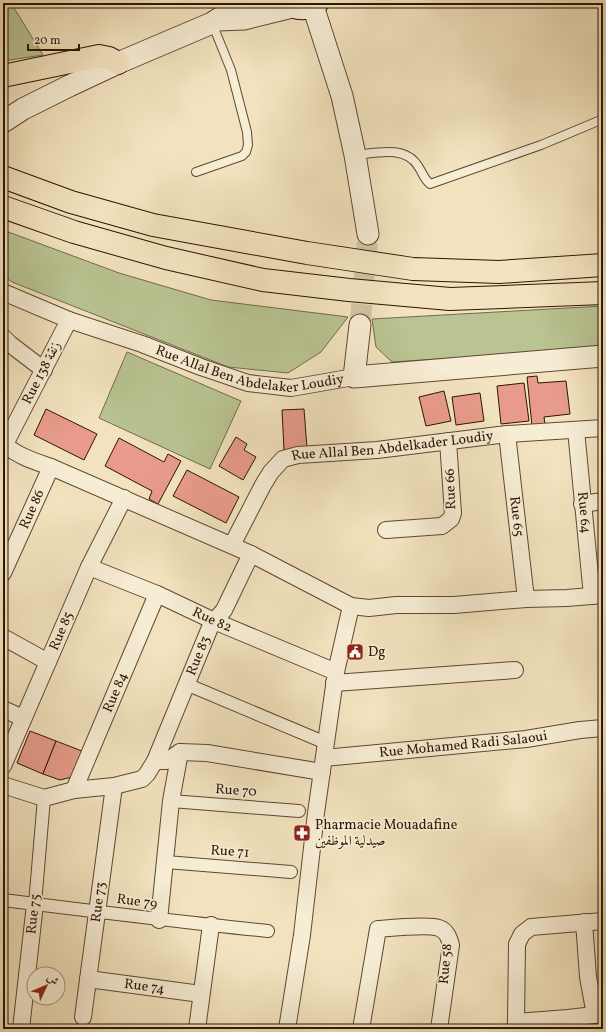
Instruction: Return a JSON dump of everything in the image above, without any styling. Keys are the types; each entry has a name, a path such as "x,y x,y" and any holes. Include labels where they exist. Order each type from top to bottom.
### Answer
{"highway":[{"path":"3,76 99,56 109,58 118,63"},
{"path":"3,177 71,202 153,225 307,253 413,269 499,272 603,266"},
{"path":"3,207 82,234 166,258 263,280 349,290 450,299 603,293"}],"street":[{"path":"3,122 23,109 118,63 214,21 243,3"},
{"path":"214,21 244,19 302,5 342,96 355,155 368,234"},
{"name":"Rue Allal Ben Abdelaker Loudiy","path":"3,292 69,320 142,344 200,367 248,383 291,388 354,377 603,356"},
{"name":"Rue 138 زنقة","path":"4,445 69,320"},
{"path":"354,377 360,325"},
{"path":"3,338 44,370"},
{"name":"Rue Allal Ben Abdelkader Loudiy","path":"232,545 263,485 283,459 298,455 377,450 507,434 603,428"},
{"name":"Rue 64","path":"576,430 582,504 597,596"},
{"name":"Rue 65","path":"507,434 526,599"},
{"name":"Rue 66","path":"386,530 442,526 451,519 453,513 448,441"},
{"path":"4,445 21,456 52,467 252,554 351,606 369,608 454,605 526,599 597,596"},
{"name":"Rue 86","path":"3,573 52,467"},
{"name":"Rue 85","path":"3,766 89,567 124,498"},
{"path":"582,504 603,501"},
{"name":"Rue 83","path":"74,790 114,786 142,779 147,774 155,761 208,630 224,610 252,554"},
{"name":"Rue 82","path":"89,567 157,594 335,677"},
{"name":"Rue 84","path":"74,790 157,594"},
{"path":"287,1029 303,925 335,677 351,606"},
{"path":"3,637 48,662"},
{"path":"335,677 515,670"},
{"name":"Rue Mohamed Radi Salaoui","path":"186,684 324,758 526,740 580,730 603,728"},
{"path":"3,709 23,718"},
{"path":"155,761 167,761 180,752 324,758"},
{"path":"159,920 171,801 180,752"},
{"path":"3,785 44,798 74,790"},
{"name":"Rue 73","path":"83,1017 114,786"},
{"name":"Rue 75","path":"21,1029 35,904 44,798"},
{"name":"Rue 70","path":"171,801 299,811"},
{"name":"Rue 71","path":"166,862 291,872"},
{"name":"Rue 79","path":"3,900 159,920 268,931"},
{"path":"584,922 588,977 599,1015 569,1024 516,1026 517,944 522,934 532,927 584,922 603,921"},
{"path":"197,1029 211,925"},
{"name":"Rue 58","path":"361,1029 378,929 415,927 440,928 450,940 450,951 439,1029"},
{"name":"Rue 74","path":"88,979 201,994"}],"lane":[{"path":"196,172 242,156 246,152 248,145 231,70 214,21"},
{"path":"355,155 393,151 409,157 418,165 424,179 430,184 541,145 603,119"}],"green space":[{"path":"3,3 11,3 43,55 3,61"},
{"path":"3,230 119,273 211,300 348,317 321,352 288,373 228,367 12,282 3,276"},
{"path":"603,306 603,348 392,362 376,347 372,319"},
{"path":"127,352 241,401 210,469 99,418"}],"building":[{"path":"537,376 538,383 566,381 570,414 544,417 545,425 532,426 527,377"},
{"path":"524,383 529,421 501,424 497,386"},
{"path":"444,391 451,421 426,426 419,397"},
{"path":"480,393 484,421 456,425 452,397"},
{"path":"46,409 97,434 84,460 34,435"},
{"path":"304,409 307,448 284,450 282,410"},
{"path":"236,437 247,444 244,450 256,457 243,480 219,466"},
{"path":"119,438 164,462 168,454 181,461 158,504 149,499 152,491 105,466"},
{"path":"187,470 239,497 226,523 173,496"},
{"path":"30,731 56,741 43,774 17,763"},
{"path":"56,741 82,751 72,777 60,780 43,774"}],"tunnel":[{"path":"360,325 368,234"}],"place":[{"name":"Dg","path":"355,652"},
{"name":"Pharmacie Mouadafine صيدلية الموظفين","path":"302,833"}]}
